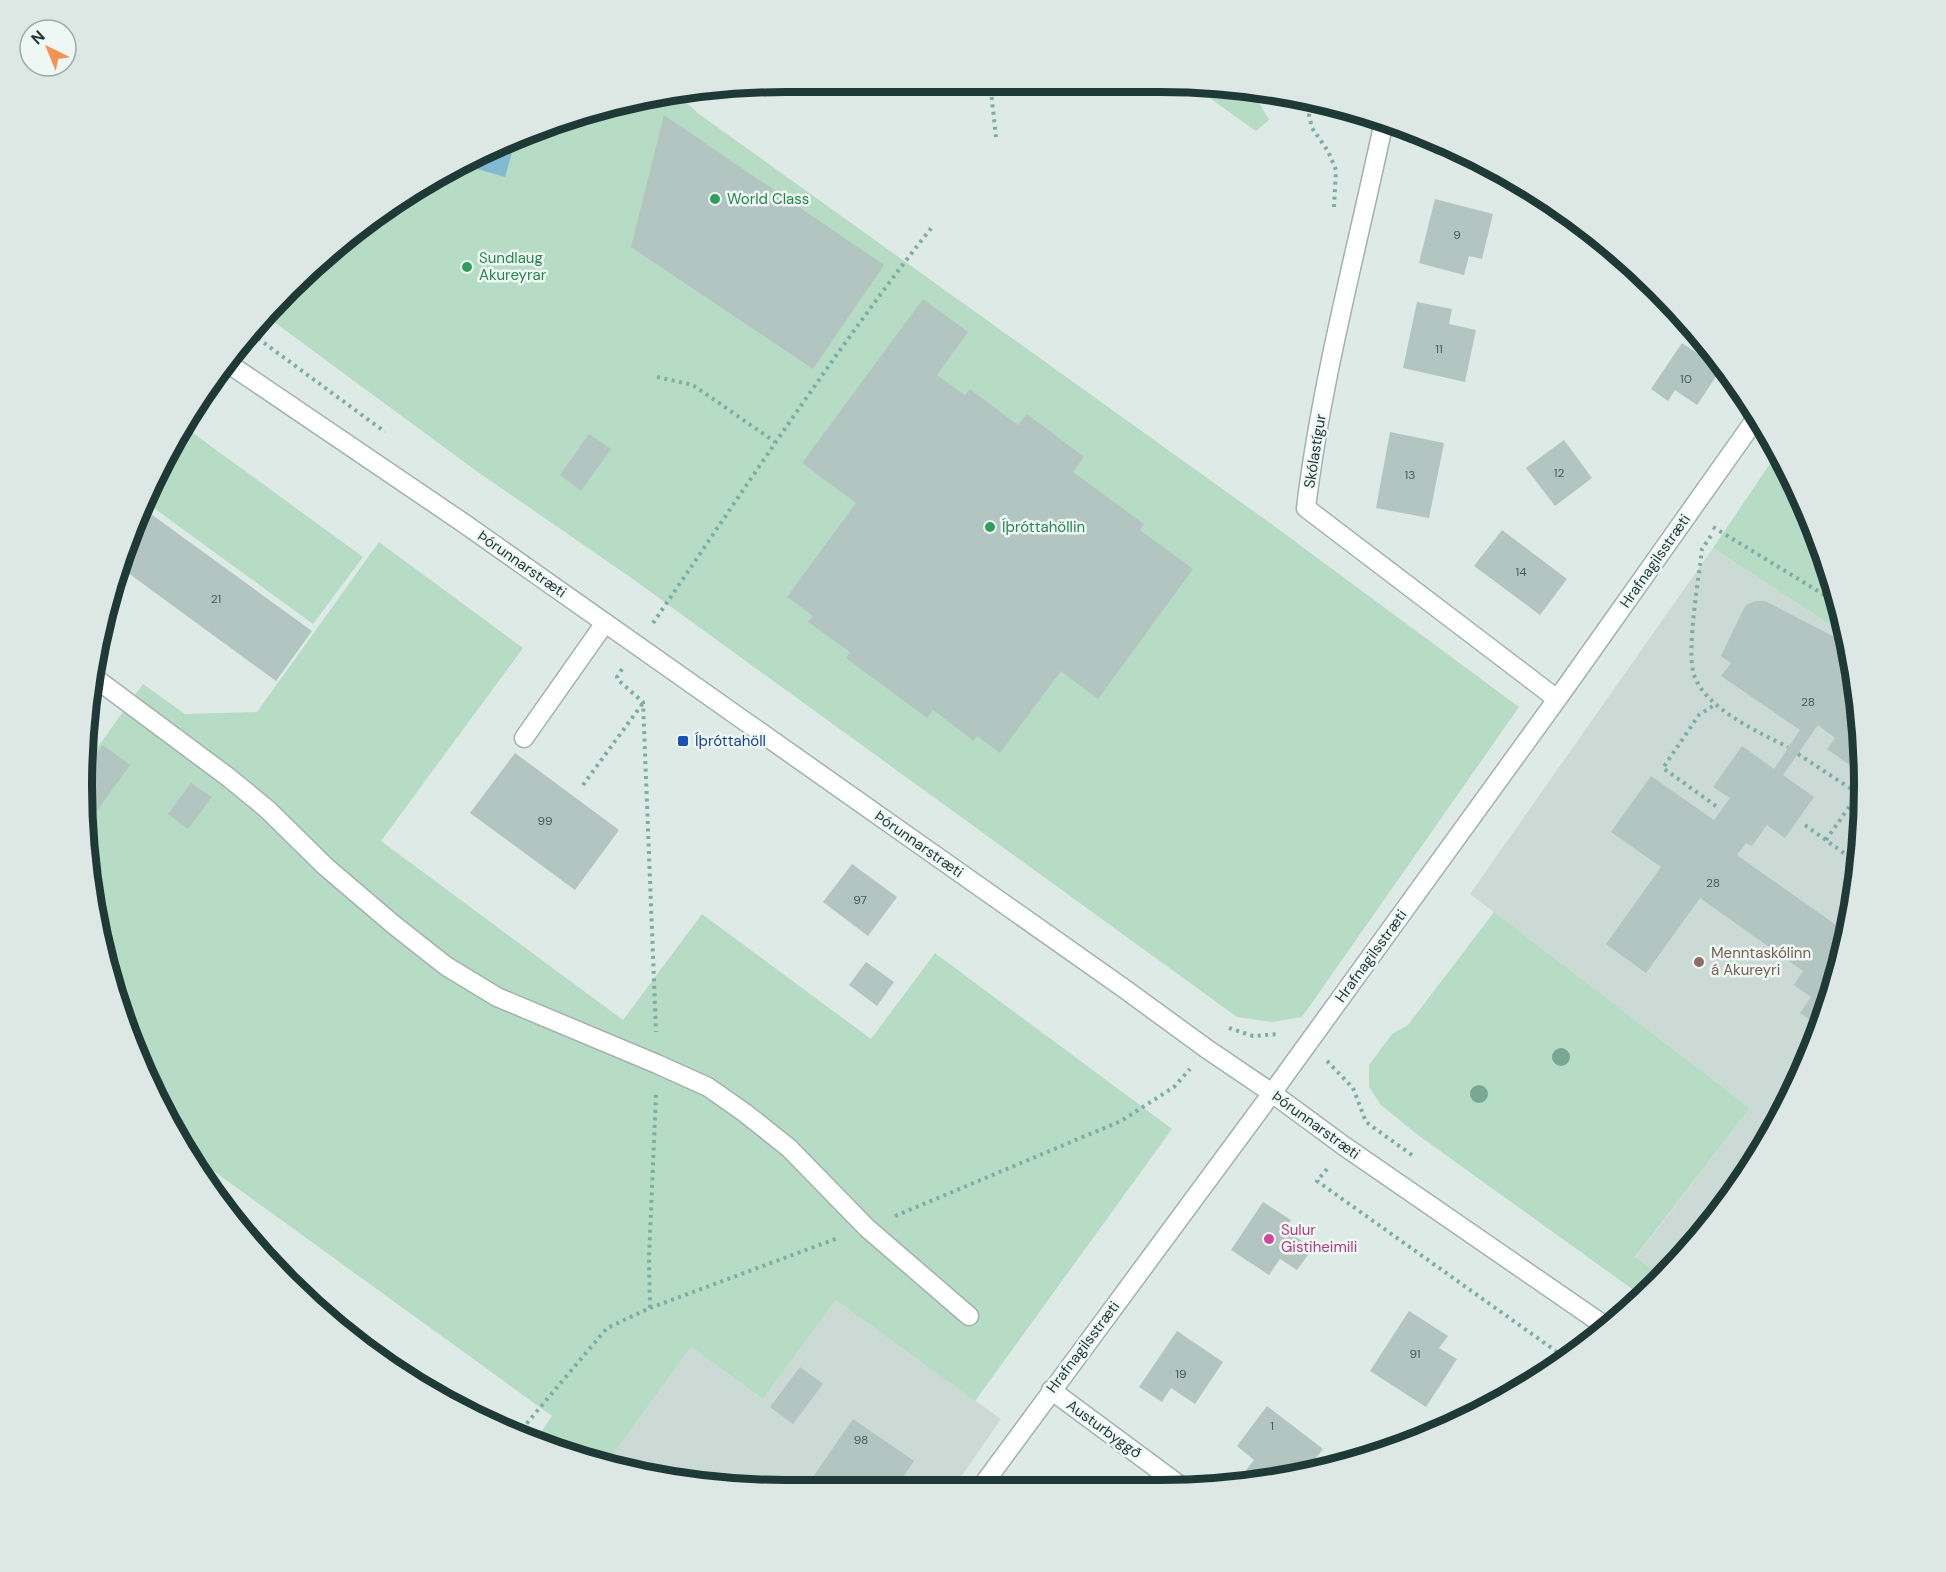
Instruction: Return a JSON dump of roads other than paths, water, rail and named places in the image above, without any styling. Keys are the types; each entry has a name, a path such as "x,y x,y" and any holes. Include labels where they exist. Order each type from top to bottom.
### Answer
{"street":[{"name":"Skólastígur","path":"1382,128 1326,384 1312,458 1306,508 1557,699"},
{"name":"Þórunnarstræti","path":"233,366 454,516 1344,1146 1600,1323"},
{"name":"Hrafnagilsstræti","path":"986,1480 1272,1093 1557,699 1752,424"},
{"path":"524,738 605,623"},
{"path":"99,681 228,777 267,809 326,867 446,966 497,997 708,1087 745,1113 789,1148 867,1228 969,1316"},
{"name":"Austurbyggð","path":"1051,1390 1172,1480"}],"water":[{"path":"514,147 505,177 471,167"}],"place":[{"name":"World Class","path":"715,199"},
{"name":"Sundlaug Akureyrar","path":"467,267"},
{"name":"Íþróttahöllin","path":"990,527"},
{"name":"Íþróttahöll","path":"683,741"},
{"name":"Menntaskólinn á Akureyri","path":"1699,962"},
{"name":"Sulur Gistiheimili","path":"1269,1239"}]}
